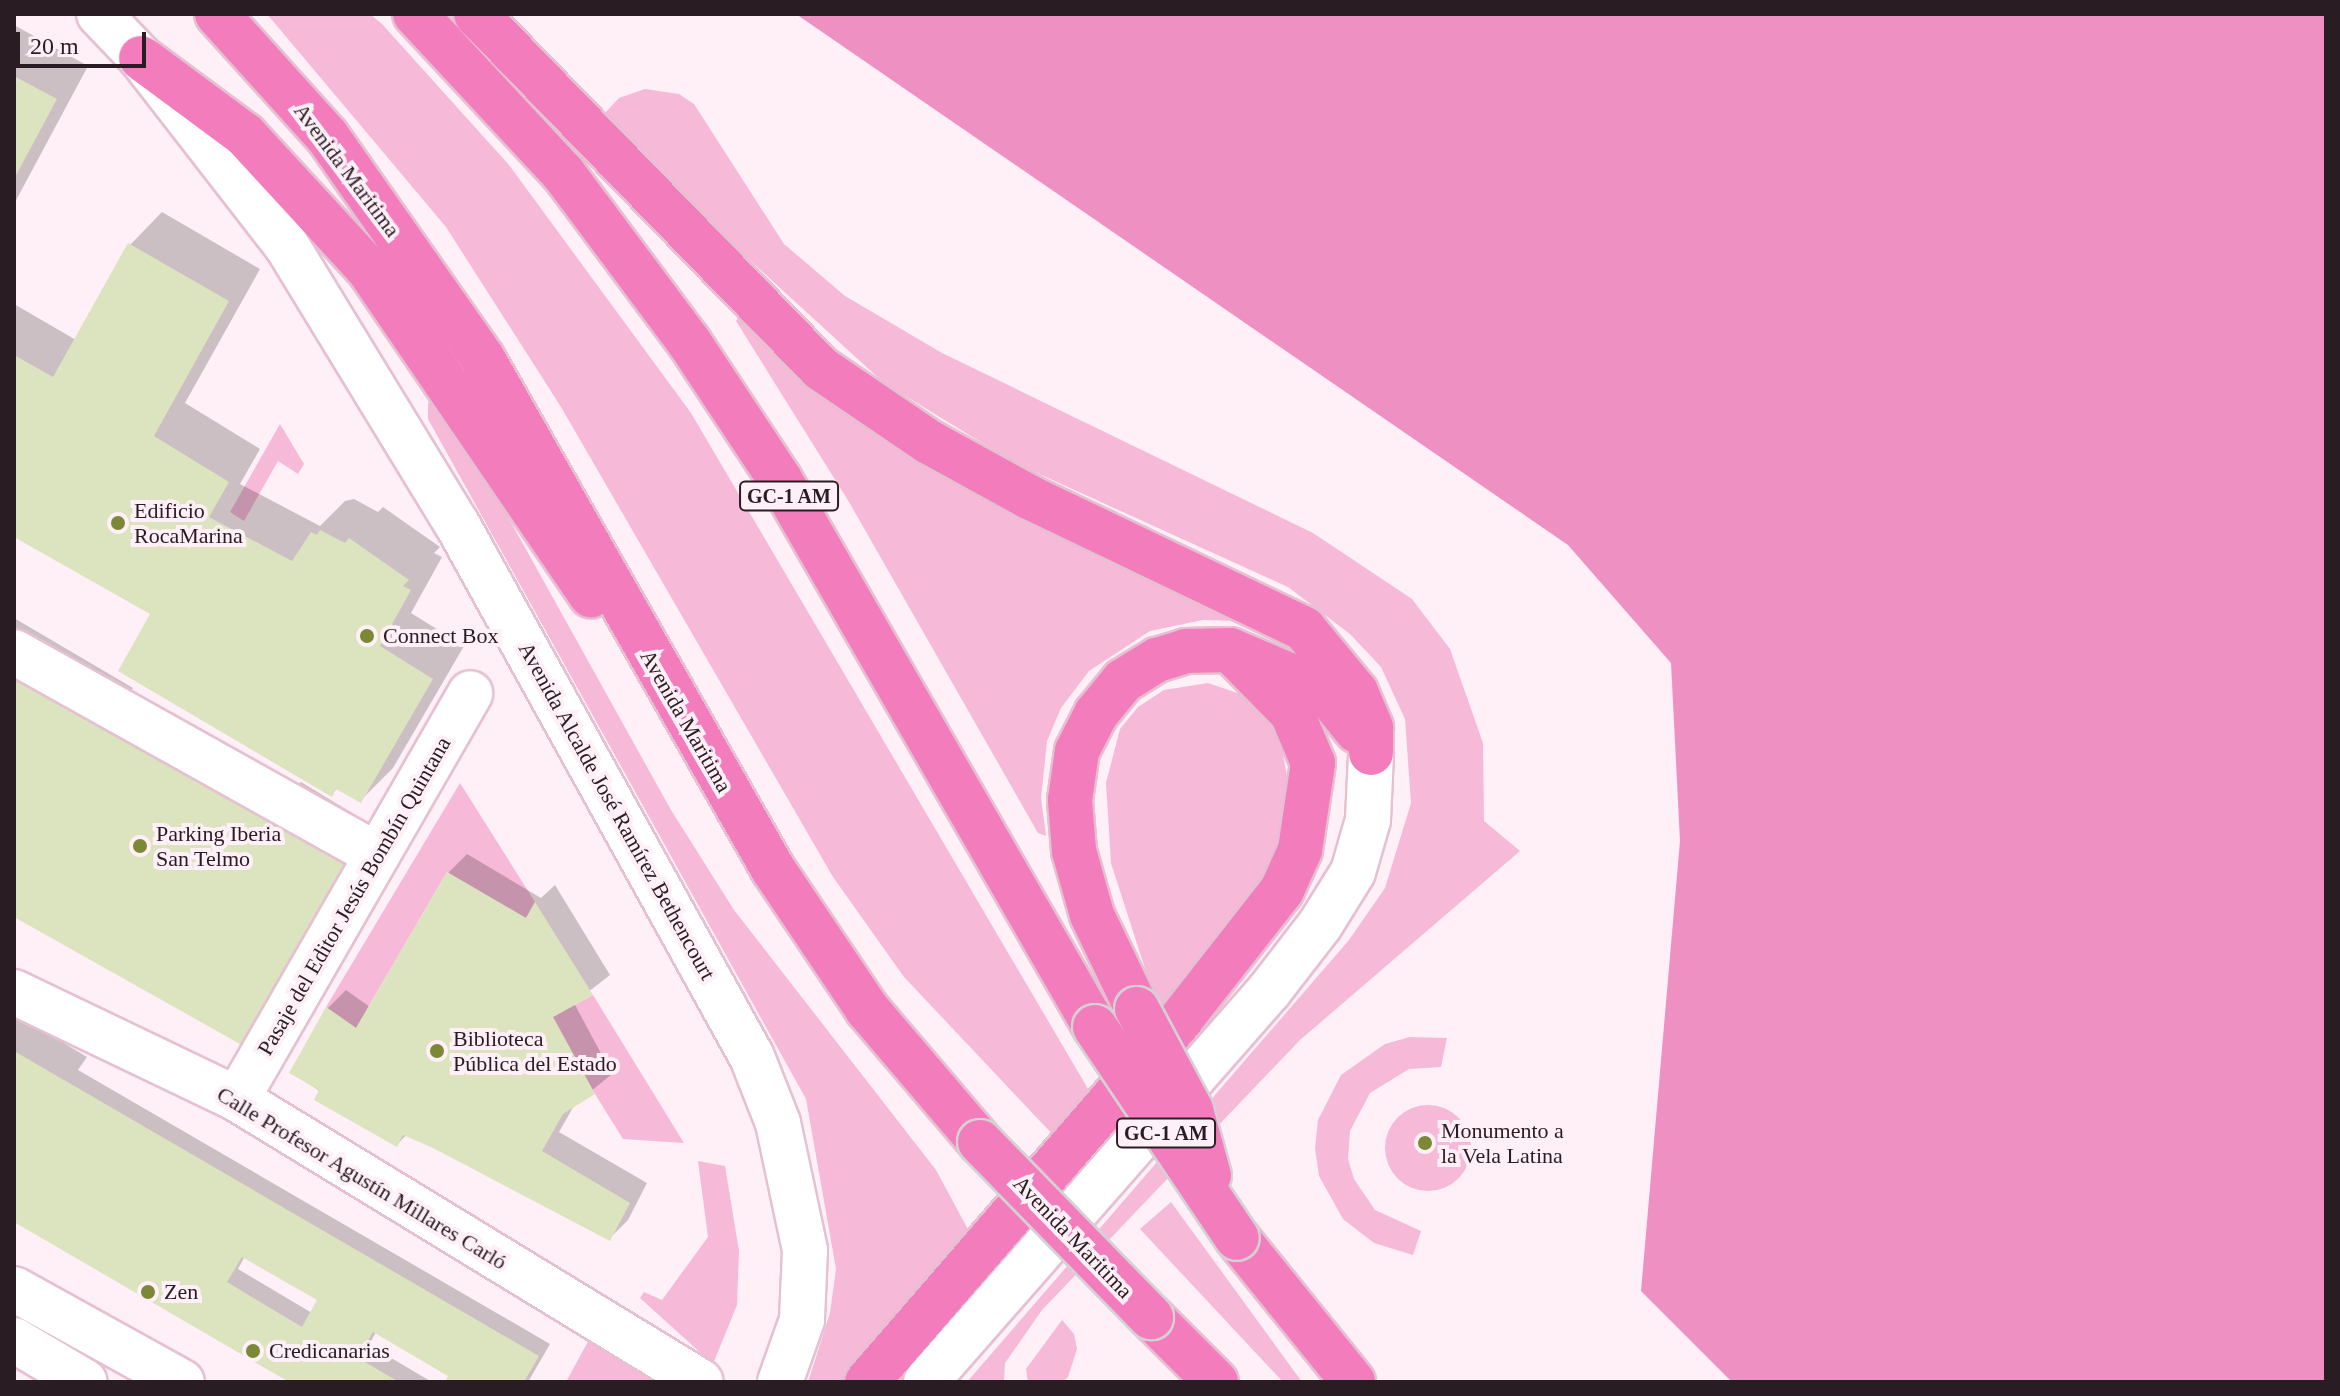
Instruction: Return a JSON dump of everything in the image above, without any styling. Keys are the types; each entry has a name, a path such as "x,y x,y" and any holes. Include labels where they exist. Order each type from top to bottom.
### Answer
{"highway":[{"name":"Avenida Maritima","path":"217,14 327,136 483,359 540,454 673,703 773,869 867,1009 980,1142 1216,1382"},
{"name":"GC-1 AM","path":"415,14 563,173 689,342 779,478 1095,1027 1226,1222 1353,1382"},
{"path":"476,14 820,368 929,442 1031,498 1304,629 1356,692 1371,728 1371,753"},
{"path":"141,58 245,135 369,270 534,518 673,703"},
{"path":"1226,1222 1191,1110 1137,1009 1092,915 1074,851 1070,800 1077,751 1096,714 1123,681 1157,660 1186,651 1230,650 1299,679 1331,699 1371,753"},
{"path":"867,1382 1181,1019 1282,890 1300,850 1313,763 1292,713 1230,650"}],"street":[{"name":"Avenida Alcalde José Ramírez Bethencourt","path":"99,14 141,58 287,246 457,524 752,1057 778,1123 805,1250 802,1320 780,1382"},
{"path":"14,652 377,855"},
{"name":"Pasaje del Editor Jesús Bombín Quintana","path":"237,1099 470,693"},
{"path":"926,1382 1269,991 1320,925 1353,872 1368,820 1371,753"},
{"name":"Calle Profesor Agustín Millares Carló","path":"14,992 237,1099 701,1382"},
{"path":"14,1289 182,1382"},
{"path":"14,1340 85,1382"}],"shaded area":[{"path":"267,14 370,14 382,24 509,165 691,413 1094,1099 1056,1138 904,977 833,877 561,407 446,227"},
{"path":"796,14 2326,14 2326,1382 1732,1382 1641,1291 1680,841 1671,663 1568,545"},
{"path":"645,89 679,94 694,104 784,244 845,296 942,353 1313,533 1412,599 1450,649 1483,743 1484,821 1520,851 1300,1040 1042,1310 1005,1363 1004,1382 967,1382 1349,940 1385,888 1411,803 1405,719 1381,667 1350,634 1288,587 1015,463 884,383 743,254 604,114 619,98"},
{"path":"740,316 1244,621 1203,620 1150,631 1089,671 1061,708 1047,741 1041,798 1046,836 1038,833 849,502 736,321"},
{"path":"434,400 449,411 671,810 734,910 936,1170 971,1235 842,1382 808,1382 830,1313 836,1269 806,1099 428,419 428,403"},
{"path":"280,424 304,464 298,474 278,461 244,521 230,512"},
{"path":"1208,683 1243,695 1279,734 1289,786 1279,849 1206,964 1158,1009 1111,863 1106,783 1120,729 1138,707 1164,690"},
{"path":"460,783 535,902 526,918 447,872 356,1028 326,1007"},
{"path":"593,995 684,1143 623,1139 595,1094 553,1017"},
{"path":"1410,1037 1447,1038 1441,1067 1409,1069 1370,1093 1350,1131 1348,1159 1354,1179 1375,1210 1421,1231 1413,1255 1374,1243 1343,1219 1319,1176 1315,1148 1318,1120 1341,1075 1385,1044"},
{"path":"1428,1105 1452,1112 1464,1124 1471,1148 1464,1172 1452,1184 1428,1191 1404,1184 1392,1172 1385,1148 1392,1124 1404,1112"},
{"path":"698,1161 725,1166 739,1251 737,1305 713,1364 640,1298 644,1292 662,1300 708,1237"},
{"path":"1171,1202 1302,1382 1283,1382 1140,1229"},
{"path":"1062,1320 1074,1334 1077,1349 1068,1377 1063,1382 1028,1382 1026,1369"},
{"path":"591,1336 665,1382 566,1382"}],"building":[{"path":"14,76 57,99 14,179"},
{"name":"Edificio RocaMarina","path":"128,243 229,301 154,436 229,482 209,517 292,561 311,532 317,535 320,530 345,543 349,538 409,580 403,586 411,590 380,646 433,679 361,803 336,789 332,797 118,671 150,614 14,537 14,355 53,377"},
{"path":"14,669 351,864 247,1048 14,917"},
{"name":"Biblioteca Pública del Estado","path":"447,872 526,918 535,902 593,995 553,1017 595,1094 563,1114 542,1151 630,1203 610,1241 433,1148 403,1135 397,1147 314,1100 319,1090 289,1073 326,1007 356,1028"},
{"path":"14,1051 539,1356 524,1382 445,1382 448,1376 373,1332 358,1358 399,1382 289,1382 14,1222","holes":["242,1257 317,1300 302,1327 227,1282"]}],"place":[{"name":"Edificio RocaMarina","path":"118,523"},
{"name":"Connect Box","path":"367,636"},
{"name":"Parking Iberia San Telmo","path":"140,846"},
{"name":"Biblioteca Pública del Estado","path":"437,1051"},
{"name":"Monumento a la Vela Latina","path":"1425,1143"},
{"name":"Zen","path":"148,1292"},
{"name":"Credicanarias","path":"253,1351"}]}
